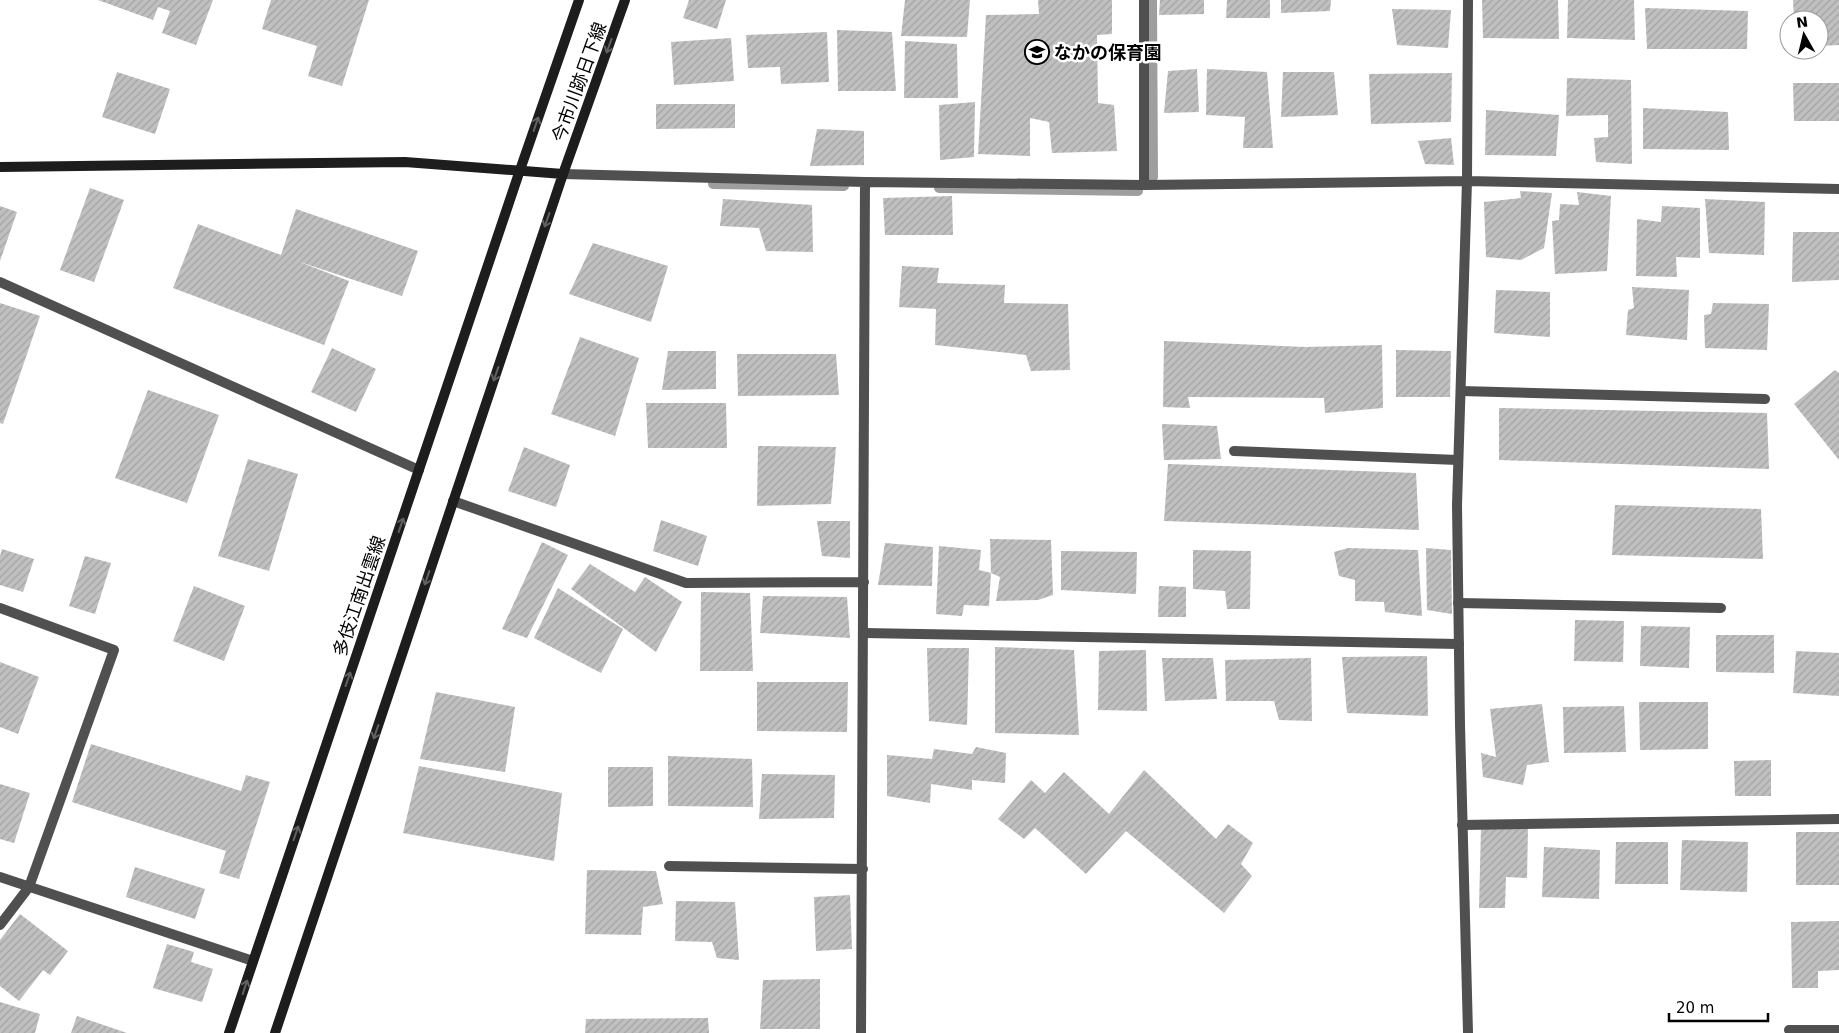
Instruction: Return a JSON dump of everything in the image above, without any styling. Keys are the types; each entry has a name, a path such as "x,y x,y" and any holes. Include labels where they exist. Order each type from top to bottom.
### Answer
{"main road":[{"name":"多伎江南出雲線","path":"229,1033 579,0"},
{"name":"今市川跡日下線","path":"563,174 625,0"},
{"path":"0,167 404,162 563,174 275,1033"}],"street":[{"path":"1144,0 1144,186"},
{"path":"1468,0 1468,181 1458,460 1458,603 1468,1033"},
{"path":"563,174 865,182 1144,186 1468,181 1839,189"},
{"path":"861,1033 865,182"},
{"path":"0,282 419,470"},
{"path":"1461,391 1765,400"},
{"path":"1234,451 1458,460"},
{"path":"454,501 686,583 864,582"},
{"path":"1458,603 1720,608"},
{"path":"0,608 114,650 29,887 0,925"},
{"path":"864,633 1459,644"},
{"path":"1462,825 1839,819"},
{"path":"669,866 863,869"},
{"path":"0,877 253,961"},
{"path":"1789,1030 1839,1030"}],"building":[{"path":"98,0 213,0 196,45 162,33 170,11 158,7 153,20"},
{"path":"271,0 369,0 342,86 308,76 317,46 262,29"},
{"path":"689,0 726,0 717,29 683,18"},
{"path":"905,0 970,0 967,37 901,36"},
{"path":"1038,0 1112,0 1112,34 1097,35 1098,103 1114,105 1117,151 1052,153 1049,122 1030,118 1030,156 978,154 986,15 1039,14"},
{"path":"1160,0 1204,0 1204,14 1159,15"},
{"path":"1227,0 1270,0 1270,18 1226,18"},
{"path":"1281,0 1331,0 1330,11 1281,13"},
{"path":"1482,0 1558,0 1559,39 1483,38"},
{"path":"1568,0 1634,0 1635,40 1567,38"},
{"path":"1793,0 1839,0 1839,45 1829,46 1829,10 1794,10"},
{"path":"1645,8 1748,11 1747,49 1647,49"},
{"path":"1392,9 1451,10 1448,48 1397,45"},
{"path":"837,30 892,32 896,91 838,91"},
{"path":"827,32 829,82 781,84 780,67 748,68 746,35"},
{"path":"731,38 734,81 674,85 671,42"},
{"path":"905,41 957,44 958,98 904,98"},
{"path":"1197,69 1199,112 1164,113 1168,71"},
{"path":"1207,69 1267,72 1273,148 1243,148 1245,117 1206,115"},
{"path":"117,72 170,89 155,134 102,117"},
{"path":"1283,72 1334,72 1338,115 1281,117"},
{"path":"1452,73 1451,122 1371,124 1369,74"},
{"path":"1567,78 1631,80 1632,164 1596,162 1594,138 1608,137 1608,115 1566,116"},
{"path":"1793,83 1839,83 1839,121 1794,121"},
{"path":"975,102 974,157 940,160 939,105"},
{"path":"656,104 735,104 735,128 656,129"},
{"path":"1643,108 1728,112 1729,150 1643,149"},
{"path":"1486,110 1559,115 1556,156 1485,155"},
{"path":"817,129 864,131 864,165 810,166"},
{"path":"1451,138 1454,165 1425,164 1418,141"},
{"path":"90,188 124,200 94,282 60,270"},
{"path":"1520,191 1552,193 1544,248 1521,260 1486,257 1484,202 1521,198"},
{"path":"1577,192 1611,196 1607,271 1555,274 1552,221 1559,220 1560,204 1579,205"},
{"path":"952,196 953,235 885,235 883,198"},
{"path":"723,199 812,205 813,252 766,251 759,228 720,226"},
{"path":"1705,199 1765,202 1764,255 1709,253"},
{"path":"0,206 17,212 0,261"},
{"path":"1662,206 1700,208 1700,258 1676,257 1677,277 1636,276 1637,219 1661,222"},
{"path":"296,209 418,251 402,296 297,261 349,281 324,345 173,288 198,224 281,255"},
{"path":"1793,232 1839,232 1839,280 1792,282"},
{"path":"593,243 668,266 651,322 569,294"},
{"path":"902,266 939,268 937,283 1005,285 1004,303 1068,304 1070,370 1031,371 1026,355 935,345 936,309 899,307"},
{"path":"1632,287 1689,290 1687,340 1626,335 1628,310 1634,308"},
{"path":"1496,290 1550,292 1550,337 1494,333"},
{"path":"0,303 40,316 3,424 0,423"},
{"path":"1713,303 1769,304 1767,350 1705,348 1704,315 1711,314"},
{"path":"580,337 639,358 615,436 551,414"},
{"path":"1164,341 1305,347 1382,345 1383,408 1325,413 1324,398 1188,397 1190,408 1163,407"},
{"path":"332,348 376,369 356,412 311,392"},
{"path":"1396,350 1451,351 1450,397 1396,397"},
{"path":"668,351 716,351 716,389 662,390"},
{"path":"737,354 836,354 839,395 738,396"},
{"path":"1835,370 1839,373 1839,460 1794,404"},
{"path":"148,390 219,415 187,503 115,478"},
{"path":"646,403 726,403 727,448 648,448"},
{"path":"1499,408 1767,413 1769,469 1499,460"},
{"path":"1162,424 1217,426 1221,459 1164,460"},
{"path":"758,446 836,447 831,504 757,506"},
{"path":"524,447 570,465 556,507 508,491"},
{"path":"248,459 298,474 269,571 218,556"},
{"path":"1168,464 1416,473 1419,530 1164,521"},
{"path":"1615,505 1761,509 1763,559 1612,555"},
{"path":"661,520 707,536 698,566 653,551"},
{"path":"817,521 850,521 850,558 822,556"},
{"path":"990,539 1051,540 1053,595 1038,600 996,601 1000,577 991,573"},
{"path":"542,542 568,555 527,638 502,629"},
{"path":"885,543 933,547 932,586 878,585"},
{"path":"939,546 981,550 979,570 991,573 989,606 964,605 962,616 936,614"},
{"path":"1348,548 1418,550 1422,616 1385,612 1384,602 1355,601 1355,580 1339,576 1334,552"},
{"path":"1426,548 1451,550 1452,614 1427,610"},
{"path":"2,549 34,559 23,592 0,585 0,556"},
{"path":"1193,550 1251,551 1250,609 1227,609 1225,591 1193,589"},
{"path":"1061,551 1137,552 1136,594 1061,590"},
{"path":"85,556 111,563 95,614 69,606"},
{"path":"590,564 635,592 645,577 682,602 656,652 571,589"},
{"path":"194,586 245,606 224,661 173,641"},
{"path":"1159,586 1186,587 1186,617 1158,617"},
{"path":"558,588 623,629 601,673 534,638"},
{"path":"701,592 750,593 753,671 700,671"},
{"path":"763,596 847,597 850,638 760,633"},
{"path":"1575,620 1624,621 1623,662 1574,661"},
{"path":"1641,626 1690,627 1689,668 1640,666"},
{"path":"1716,635 1774,635 1774,673 1716,672"},
{"path":"995,647 1074,650 1079,735 995,733"},
{"path":"927,648 969,648 967,725 929,721"},
{"path":"1146,650 1147,711 1098,710 1099,651"},
{"path":"1796,651 1839,653 1839,696 1793,693"},
{"path":"1427,656 1428,716 1347,713 1342,657"},
{"path":"1162,658 1213,658 1217,699 1165,701"},
{"path":"1311,658 1312,721 1279,720 1274,701 1226,701 1225,660"},
{"path":"0,662 39,677 18,734 0,727"},
{"path":"757,682 848,682 847,732 757,731"},
{"path":"436,692 515,707 505,772 420,759"},
{"path":"1639,702 1708,702 1708,749 1640,750"},
{"path":"1542,704 1549,762 1527,765 1523,785 1483,777 1481,753 1496,757 1490,709"},
{"path":"1624,706 1626,752 1564,753 1563,707"},
{"path":"91,744 241,791 246,775 270,782 239,879 219,873 226,851 72,802"},
{"path":"976,747 1006,753 1005,783 972,780 972,790 931,784 930,803 887,796 887,755 932,759 934,749 972,754"},
{"path":"668,756 752,759 753,807 668,806"},
{"path":"1771,760 1771,796 1735,796 1734,761"},
{"path":"419,766 562,793 554,861 403,833"},
{"path":"608,767 653,767 653,806 608,807"},
{"path":"1144,770 1216,839 1228,824 1253,843 1241,864 1252,876 1224,913 1126,831 1086,874 1035,828 1024,839 998,819 1031,780 1045,793 1064,772 1109,814"},
{"path":"762,774 835,775 834,818 759,819"},
{"path":"0,784 30,793 14,843 0,839"},
{"path":"1481,827 1528,828 1527,878 1506,877 1505,908 1479,908"},
{"path":"1796,832 1839,832 1839,885 1796,885"},
{"path":"1682,840 1748,842 1747,892 1680,890"},
{"path":"1616,842 1668,842 1668,884 1615,884"},
{"path":"1544,847 1600,850 1599,899 1542,897"},
{"path":"135,867 205,889 195,919 126,897"},
{"path":"587,870 656,871 663,904 643,907 641,935 585,934"},
{"path":"850,895 852,949 816,951 814,897"},
{"path":"676,901 735,902 739,960 717,958 712,942 675,941"},
{"path":"20,914 68,951 50,975 43,970 19,1001 0,986 0,940"},
{"path":"1839,921 1839,970 1818,971 1818,988 1792,988 1791,922"},
{"path":"167,944 194,952 191,962 213,969 202,1002 153,988"},
{"path":"820,979 820,1029 760,1029 763,980"},
{"path":"0,1002 40,1014 35,1033 0,1033"},
{"path":"77,1016 127,1033 71,1033"},
{"path":"708,1018 709,1033 585,1033 586,1019"}],"waterway":[{"path":"1152,0 1153,177"},
{"path":"713,184 844,186"},
{"path":"939,188 1138,191"}],"place":[{"name":"なかの保育園","path":"1037,52"}]}
